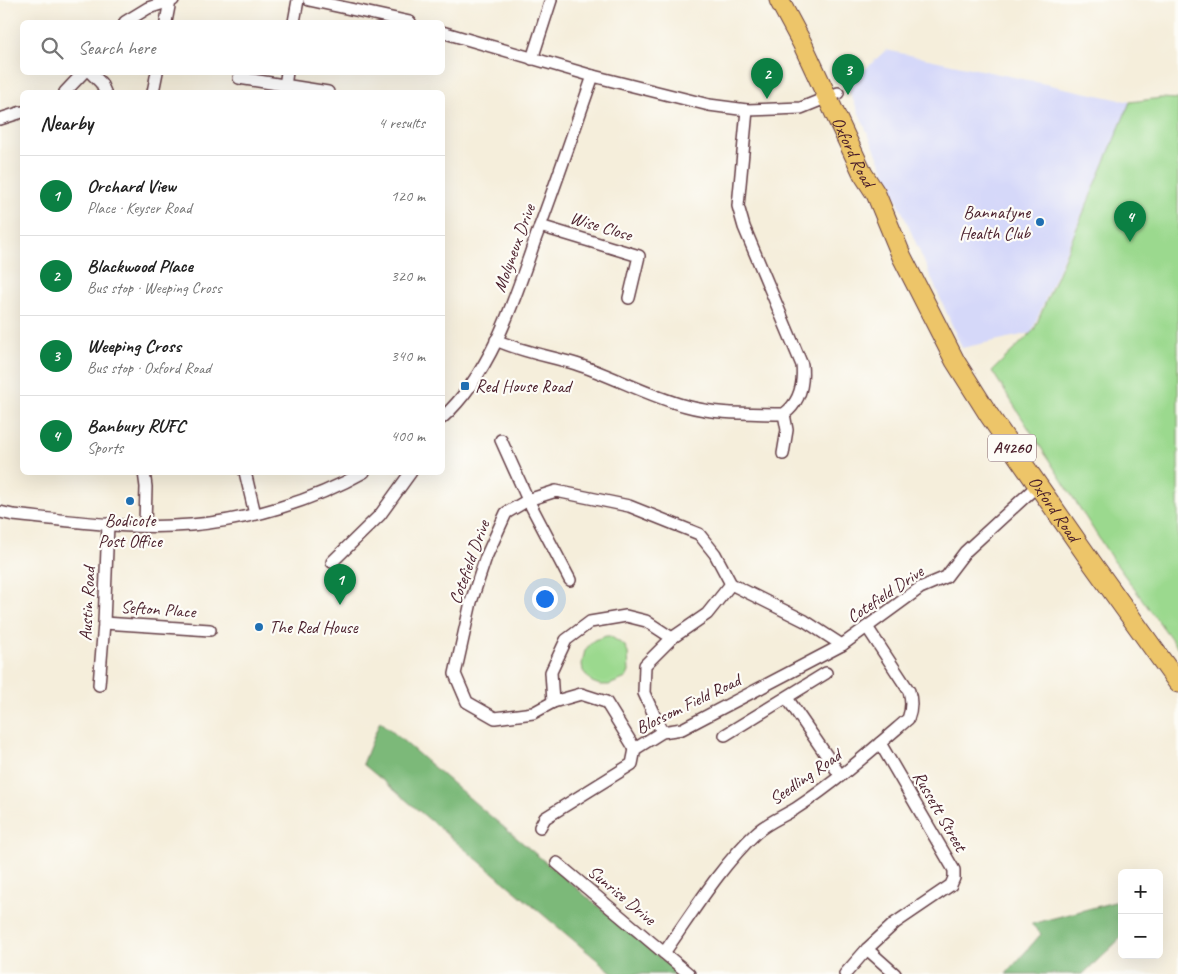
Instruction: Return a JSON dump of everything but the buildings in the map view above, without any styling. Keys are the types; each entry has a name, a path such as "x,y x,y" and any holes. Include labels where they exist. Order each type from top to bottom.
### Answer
{"main road":[{"name":"Oxford Road","path":"779,0 832,96 848,120 872,171 876,194 902,258 955,361 989,415 1178,683"},
{"name":"Oxford Road","path":"792,0 832,96"}],"street":[{"path":"128,20 148,8 172,0"},
{"path":"167,20 172,0"},
{"path":"294,20 298,0"},
{"path":"312,0 401,20"},
{"path":"532,59 551,0"},
{"path":"445,33 593,76 709,105 747,110 801,108 832,96"},
{"path":"67,90 81,75"},
{"path":"93,75 101,83 104,90"},
{"path":"153,90 156,75"},
{"path":"285,86 287,75"},
{"name":"Molyneux Drive","path":"445,414 465,393 507,319 593,76"},
{"path":"238,78 314,90"},
{"path":"496,340 523,350 576,364 615,378 658,397 687,406 720,412 784,414 792,409 800,395 803,379 802,366 744,227 738,206 747,110"},
{"path":"0,119 20,113"},
{"name":"Wise Close","path":"540,226 639,256 628,298"},
{"path":"782,454 786,430 784,414"},
{"path":"501,440 528,500 570,580"},
{"path":"144,475 145,526"},
{"path":"246,475 255,514"},
{"path":"0,512 13,515 108,524 145,526 190,525 255,514 300,501 347,482 359,475"},
{"path":"332,562 380,515 409,475"},
{"name":"Cotefield Drive","path":"635,749 606,702 581,694 553,702 533,713 494,718 467,702 455,674 471,602 486,557 506,513 528,500 556,491 629,506 699,534 715,554 731,584 805,621 842,645 920,588 946,577 964,552 1038,485"},
{"name":"Austin Road","path":"99,685 104,623 108,524"},
{"path":"662,732 644,693 645,665 672,638 707,614 731,584"},
{"path":"553,702 551,672 566,640 590,622 626,616 646,621 672,638"},
{"name":"Sefton Place","path":"104,623 210,630"},
{"name":"Seedling Road","path":"664,953 726,866 756,833 766,824 794,809 840,775 908,719 912,711 912,701 905,683 866,627"},
{"name":"Blossom Field Road","path":"540,827 545,818 632,764 635,749 662,732 682,729 842,645"},
{"path":"725,735 826,673"},
{"path":"787,698 840,775"},
{"name":"Russett Street","path":"845,974 867,949 895,923 951,886 954,878 954,870 880,743"},
{"name":"Sunrise Drive","path":"557,863 689,974"},
{"path":"867,949 895,974"}],"shaded area":[{"path":"886,50 1130,102 1031,333 962,348 847,86"}],"green space":[{"path":"1161,98 1178,99 1178,648 1111,557 992,371 1034,330 1130,102"},
{"path":"610,636 625,646 628,652 629,672 626,678 609,685 600,685 592,682 583,671 582,664 585,650 594,640"},
{"path":"380,721 679,974 614,974 363,764"},
{"path":"1118,901 1118,941 1083,974 1006,974 1041,934 1031,924"}],"place":[{"name":"Weeping Cross","path":"848,95"},
{"name":"Blackwood Place","path":"767,99"},
{"name":"Bannatyne Health Club","path":"1040,222"},
{"name":"Banbury RUFC","path":"1130,242"},
{"name":"Red House Road","path":"465,386"},
{"name":"Bodicote Post Office","path":"130,501"},
{"name":"Orchard View","path":"340,605"},
{"name":"The Red House","path":"259,627"}]}
